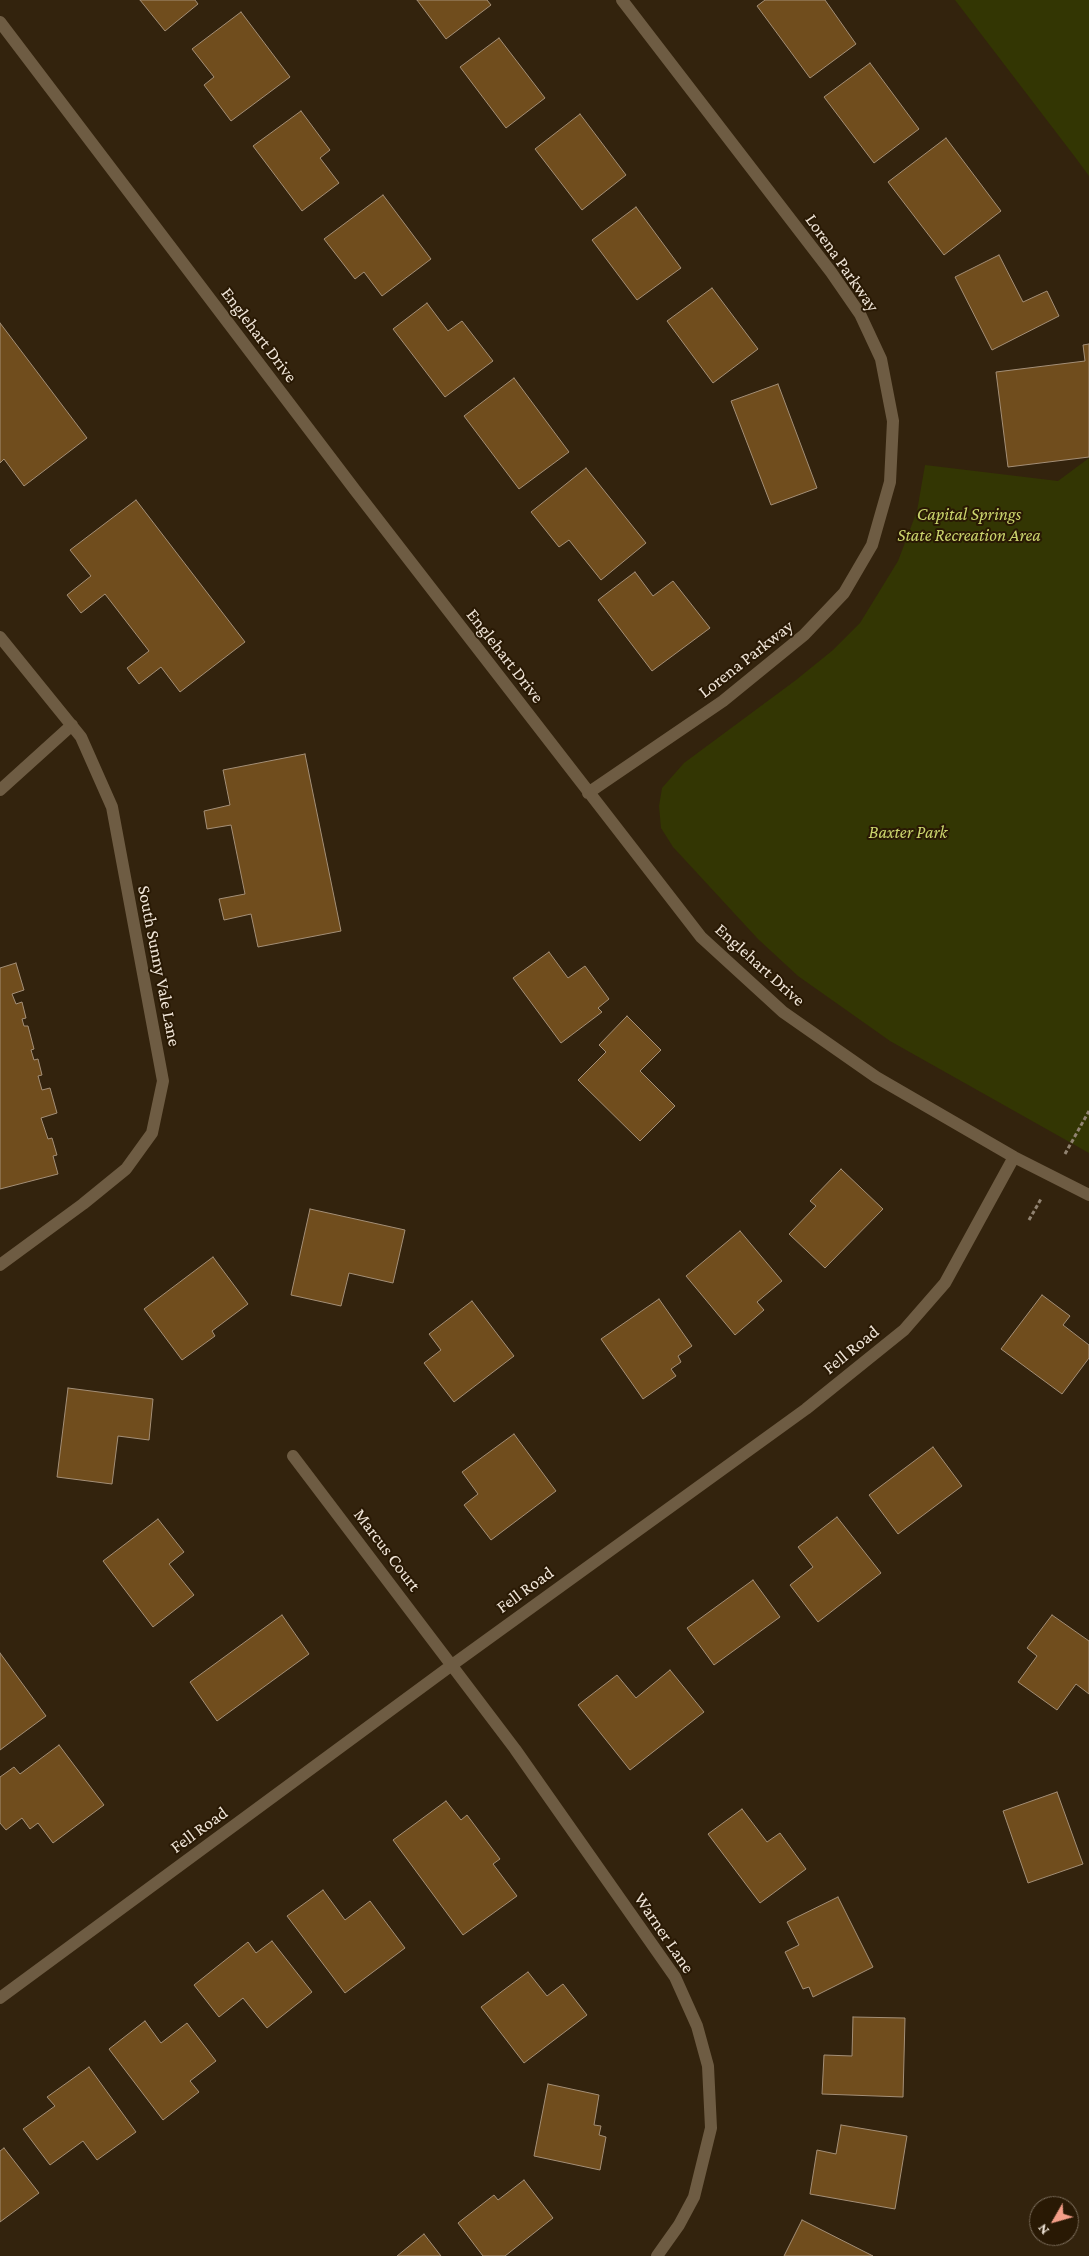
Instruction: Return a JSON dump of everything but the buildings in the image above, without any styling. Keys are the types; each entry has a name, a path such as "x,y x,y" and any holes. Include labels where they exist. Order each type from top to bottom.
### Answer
{"street":[{"name":"Lorena Parkway","path":"588,793 730,695 804,636 844,593 872,545 890,482 893,421 881,359 860,314 831,272 622,0"},
{"name":"Englehart Drive","path":"0,22 700,937 783,1012 876,1077 1014,1157 1089,1195"},
{"name":"South Sunny Vale Lane","path":"0,637 81,737 112,807 163,1081 152,1133 126,1169 83,1204 0,1264"},
{"path":"0,790 72,725"},
{"name":"Fell Road","path":"0,1998 452,1665 806,1409 904,1330 945,1283 1014,1157"},
{"name":"Marcus Court","path":"293,1456 452,1665"},
{"name":"Warner Lane","path":"452,1665 515,1750 675,1977 697,2026 708,2066 711,2128 694,2196 679,2225 657,2256"}],"path":[{"path":"1072,1141 1089,1111"}],"green space":[{"path":"955,0 1089,0 1089,176 1075,157"},
{"name":"Baxter Park","path":"1089,458 1089,1153 890,1041 798,976 758,939 673,847 661,828 659,806 662,788 684,763 796,680 833,650 860,623 898,561 917,511 925,465 1058,481"}],"park label":[{"name":"Capital Springs State Recreation Area","path":"969,524"}]}
